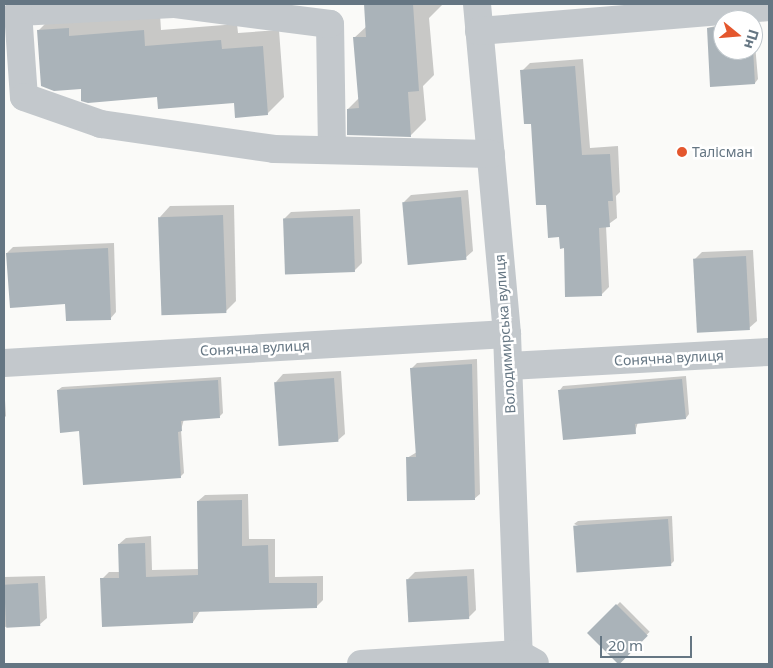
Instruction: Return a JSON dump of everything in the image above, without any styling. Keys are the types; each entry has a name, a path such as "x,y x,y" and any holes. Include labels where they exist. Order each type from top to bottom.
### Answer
{"street":[{"path":"332,150 330,24 173,4 18,12 24,97 101,124 274,149 491,154"},
{"name":"Володимирська вулиця","path":"477,4 507,334 525,661"},
{"path":"479,31 769,7"},
{"name":"Сонячна вулиця","path":"4,363 507,334"},
{"name":"Сонячна вулиця","path":"509,366 769,352"},
{"path":"361,664 525,661"}],"building":[{"path":"364,4 413,4 419,91 408,92 411,137 347,135 347,109 359,108 353,37 366,37"},
{"path":"713,27 713,60 754,60 755,84 710,87 707,28"},
{"path":"69,28 69,36 144,30 145,46 221,40 222,49 263,46 268,115 235,118 234,103 158,109 157,97 88,103 81,101 81,89 54,91 41,86 37,30"},
{"path":"575,66 582,155 610,154 613,201 608,201 610,227 599,228 602,296 565,297 564,248 560,249 559,237 548,238 546,205 536,205 531,124 524,124 520,70"},
{"path":"461,197 466,260 408,265 402,202"},
{"path":"223,215 226,313 161,315 158,217"},
{"path":"353,216 355,272 285,274 283,218"},
{"path":"108,248 111,320 66,321 65,304 10,308 6,253"},
{"path":"746,256 750,330 697,333 693,259"},
{"path":"472,364 475,500 407,501 406,457 416,457 410,368"},
{"path":"334,378 338,442 279,446 274,382"},
{"path":"682,379 686,419 635,424 636,434 563,440 558,390"},
{"path":"218,380 220,418 181,421 182,431 178,432 181,478 83,485 79,431 60,433 57,390"},
{"path":"242,500 242,546 268,545 269,583 317,583 317,608 193,612 193,623 102,627 100,578 119,578 118,544 145,543 146,577 198,575 197,501"},
{"path":"668,519 671,566 577,573 573,526"},
{"path":"467,576 469,619 408,622 406,579"},
{"path":"38,583 40,626 6,628 4,585"},
{"path":"616,604 648,636 618,664 587,633"}],"place":[{"name":"Талісман","path":"682,152"}]}
